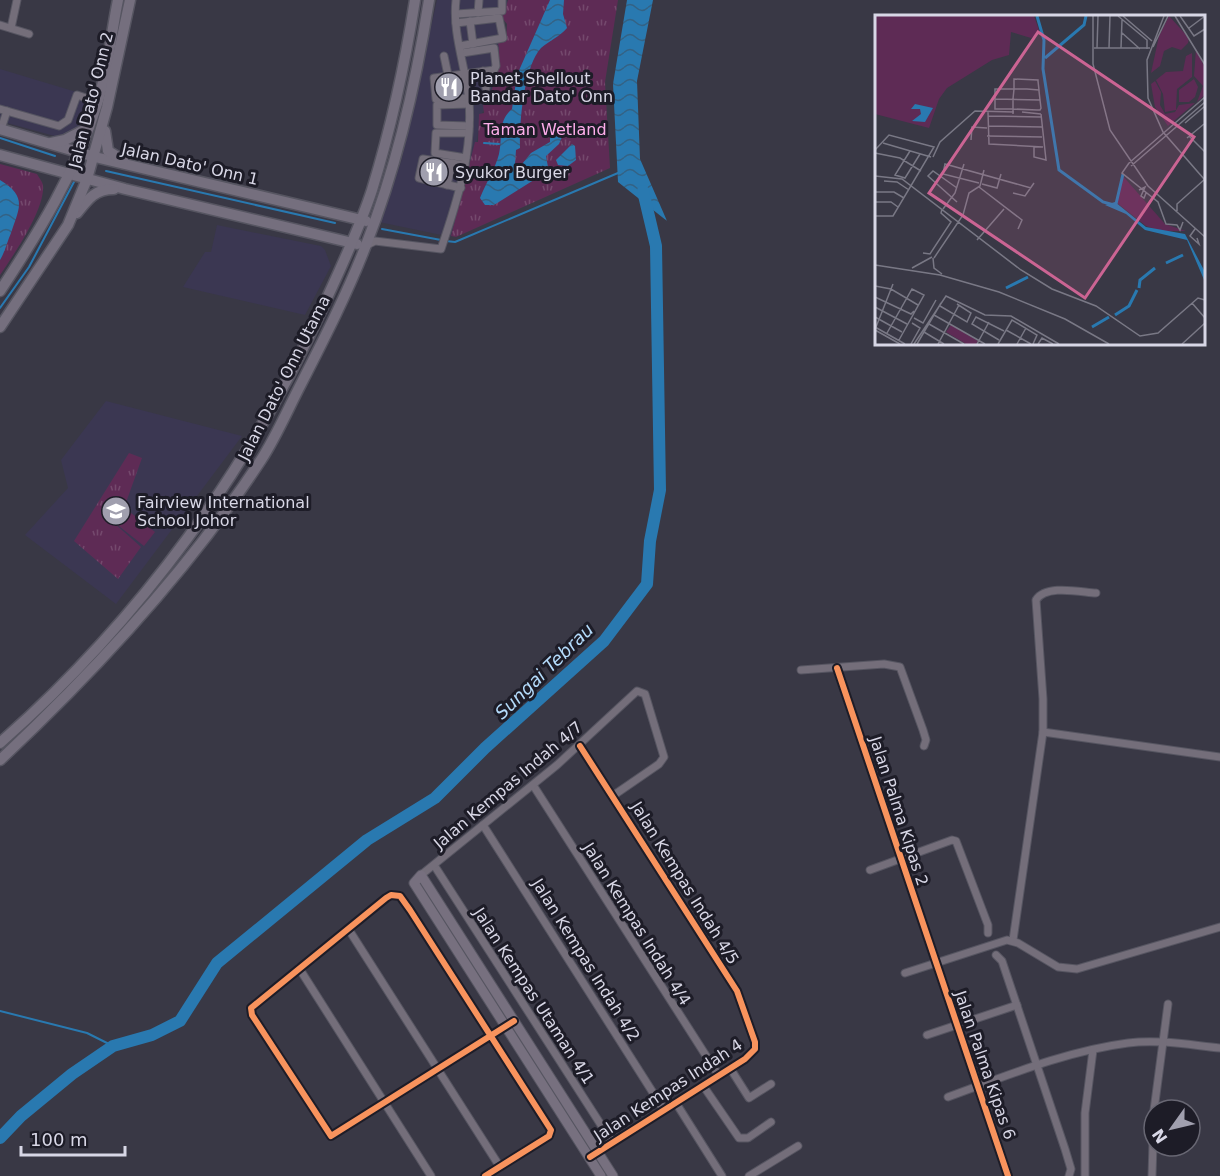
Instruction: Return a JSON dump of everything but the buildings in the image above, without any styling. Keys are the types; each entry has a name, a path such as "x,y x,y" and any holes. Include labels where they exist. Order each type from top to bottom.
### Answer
{"main road":[{"name":"Jalan Dato' Onn 2","path":"0,327 68,225 95,157 118,0"},
{"name":"Jalan Dato' Onn 2","path":"0,291 56,201 70,174 88,128 103,104 130,0"},
{"name":"Jalan Dato' Onn Utama","path":"0,743 68,679 132,610 233,475 307,345 352,243 372,189 405,65 415,0"},
{"name":"Jalan Dato' Onn Utama","path":"0,760 64,700 134,625 205,538 261,459 319,350 366,246 418,68 429,0"},
{"path":"103,104 104,135 108,151 142,168"},
{"path":"47,143 65,140 88,128"},
{"name":"Jalan Dato' Onn 1","path":"0,129 95,157 374,223"},
{"path":"0,155 125,189 324,234 366,246"},
{"path":"46,168 57,182 56,201"},
{"path":"68,225 89,197 98,191 125,189"},
{"path":"334,213 357,208 372,189"},
{"path":"324,234 333,241 341,253 338,275"},
{"path":"233,475 244,482"}],"street":[{"path":"11,28 16,0"},
{"path":"366,246 375,241 441,249 447,234 461,188 468,130 469,101 456,22 456,0"},
{"path":"478,13 479,0"},
{"path":"456,14 502,11 502,0"},
{"path":"456,22 499,18 503,38 473,44 461,50"},
{"path":"470,21 473,44"},
{"path":"0,25 29,34"},
{"path":"461,50 494,48 496,66 494,70 434,78 436,99 469,101"},
{"path":"444,56 448,75"},
{"path":"483,71 486,88"},
{"path":"0,129 3,110 59,126 68,120 77,95 103,104"},
{"path":"468,130 437,125 437,105 469,101"},
{"path":"465,161 435,153 436,133 468,130"},
{"path":"461,188 419,178 423,159 452,163 465,161"},
{"path":"447,185 452,163"},
{"path":"1013,940 1042,732 1043,699 1036,600 1047,591 1096,593"},
{"path":"801,670 892,664 900,667 923,730 926,740 924,746"},
{"name":"Jalan Palma Kipas 2","path":"837,668 936,963"},
{"name":"Jalan Kempas Indah 4/7","path":"421,875 580,746 637,690 645,694 664,757 659,764 614,795"},
{"path":"1042,732 1220,757"},
{"name":"Jalan Kempas Indah 4/5","path":"580,746 614,795 737,991 755,1041"},
{"name":"Jalan Kempas Indah 4/4","path":"533,785 718,1076"},
{"name":"Jalan Kempas Indah 4/2","path":"483,825 664,1110"},
{"path":"870,870 952,840 956,841 988,925 988,933"},
{"name":"Jalan Kempas Utaman 4/1","path":"434,865 612,1142"},
{"path":"601,1176 593,1154 514,1021 421,875 414,884 504,1027 593,1154 613,1176"},
{"path":"485,1176 549,1136 551,1130 490,1036 404,901 400,896 391,895 251,1008 252,1015 331,1136 384,1103 438,1069 490,1036 504,1027 514,1021"},
{"path":"905,973 1013,940 1058,968 1077,969 1220,927"},
{"path":"349,930 500,1167"},
{"path":"996,955 1000,958 1017,1005 1071,1169 1069,1176"},
{"name":"Jalan Palma Kipas 6","path":"936,963 1008,1176"},
{"path":"299,968 430,1176"},
{"path":"1156,1098 1168,1004"},
{"path":"927,1035 1017,1005"},
{"name":"Jalan Kempas Indah 4","path":"593,1154 704,1087 755,1049 755,1041"},
{"path":"948,1097 1037,1066 1092,1050 1130,1043 1163,1042 1220,1048"},
{"path":"1085,1176 1085,1113 1092,1050"},
{"path":"730,1068 749,1098 771,1084"},
{"path":"704,1087 739,1138 748,1137 771,1122"},
{"path":"676,1103 722,1176"},
{"path":"749,1176 798,1146"},
{"path":"1152,1158 1152,1176"}],"shaded area":[{"path":"437,0 507,0 508,3 503,13 505,39 499,70 488,104 480,116 477,141 451,237 379,222 401,162"},
{"path":"0,69 93,97 79,129 58,137 0,121"},
{"path":"217,225 321,246 325,250 331,266 305,315 183,287 205,252 211,252"},
{"name":"Fairview International School Johor","path":"106,401 242,436 116,604 25,535 68,488 61,460"}],"green space":[{"name":"Taman Wetland","path":"508,0 618,0 605,82 610,168 456,237 451,236 475,142 478,142 479,114 484,113 483,105 488,104 496,73 499,58 498,42 506,40 507,24 500,15 504,14"},
{"path":"0,164 37,174 43,186 34,219 0,275"},
{"path":"129,453 142,458 124,508 114,523 141,547 118,579 74,541"},
{"path":"126,509 155,532 144,546 115,523"}],"water":[{"path":"550,0 564,0 563,14 567,28 541,48 530,68 520,125 520,148 516,150 515,164 522,164 531,153 550,142 550,134 545,127 548,125 564,128 569,134 562,137 559,144 546,156 548,167 545,173 494,205 485,205 480,198 498,159 502,124 512,109 517,75"},
{"path":"627,0 653,0 637,81 640,159 667,221 618,182 613,84"},
{"path":"572,144 575,146 576,160 568,166 558,165 556,160"},
{"path":"0,180 15,192 19,204 17,217 0,260"}],"waterway":[{"path":"118,33 124,0"},
{"path":"0,138 55,156"},
{"path":"484,143 499,144"},
{"path":"106,171 335,223"},
{"path":"446,241 455,242 618,173"},
{"path":"0,308 29,267 75,180"},
{"name":"Sungai Tebrau","path":"0,1138 21,1116 72,1074 113,1046 152,1035 180,1021 217,963 367,840 435,798 485,748 604,641 647,584 650,541 660,490 656,246 643,191"},
{"path":"382,229 441,240"},
{"path":"0,1011 87,1033 113,1046"}],"cycle path":[{"path":"837,668 1008,1176"},
{"path":"580,746 737,991 755,1042 755,1049 745,1059 590,1157"},
{"path":"485,1176 549,1136 551,1130 410,910 400,896 391,895 386,898 251,1008 252,1015 331,1136 445,1065 468,1050 491,1036 514,1021"}],"place":[{"name":"Planet Shellout Bandar Dato' Onn","path":"449,87"},
{"name":"Syukor Burger","path":"434,172"},
{"name":"Fairview International School Johor","path":"116,511"}]}
